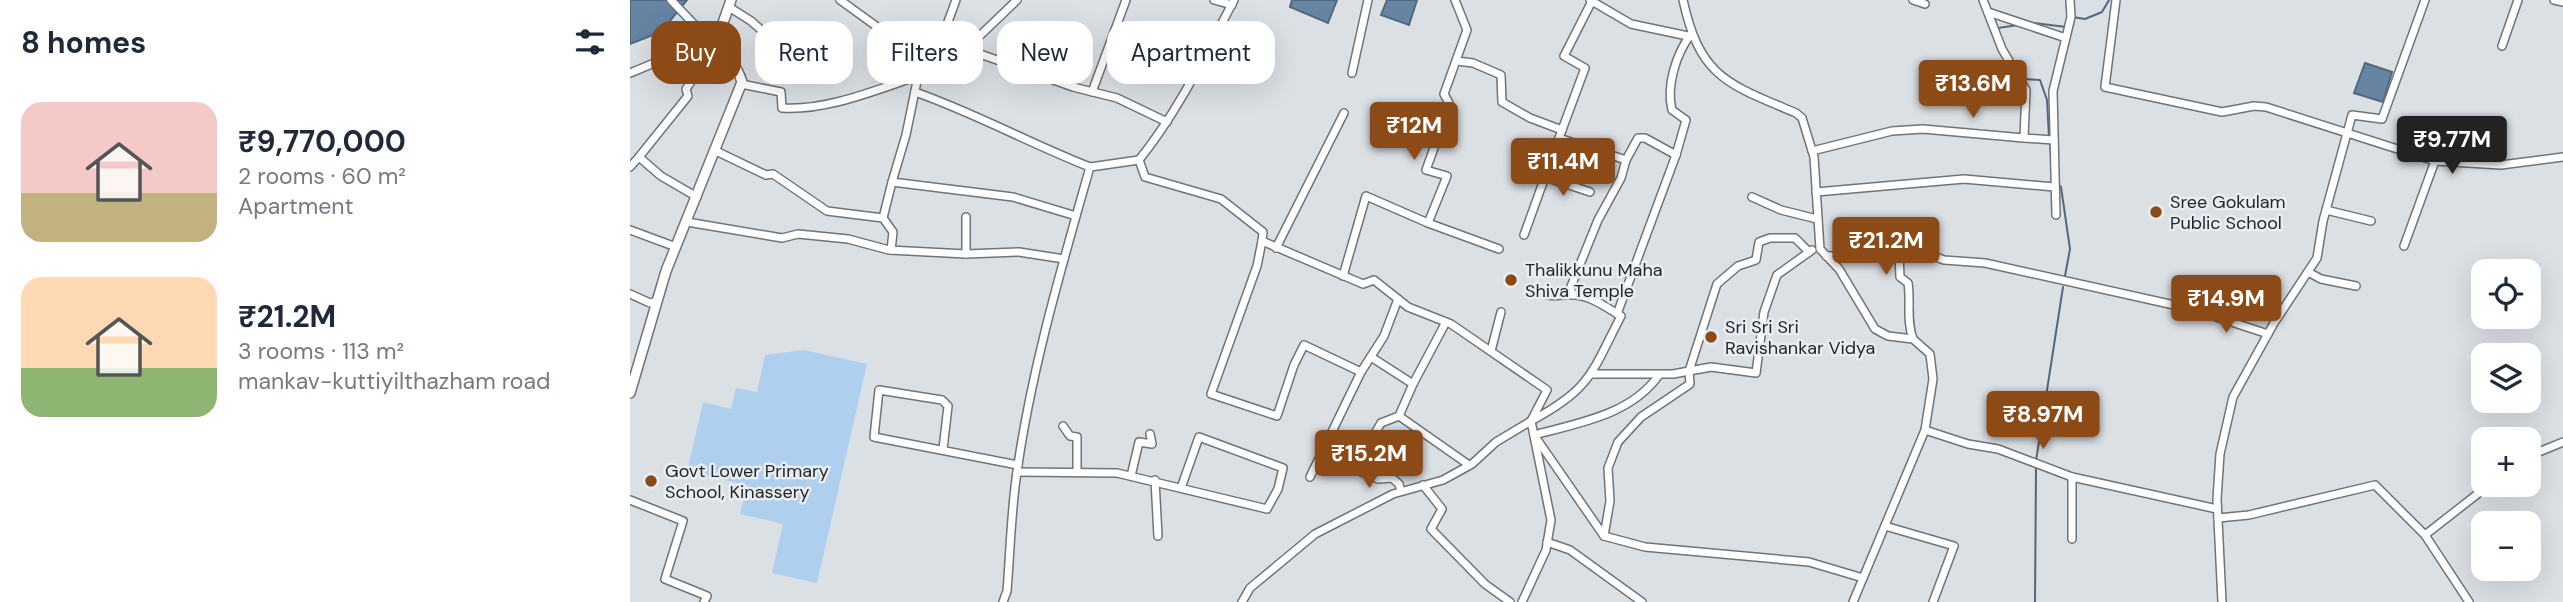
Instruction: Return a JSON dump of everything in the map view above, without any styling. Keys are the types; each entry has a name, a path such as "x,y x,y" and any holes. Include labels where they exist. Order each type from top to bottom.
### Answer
{"main road":[{"path":"723,21 730,3"},
{"path":"630,393 676,247 741,84"}],"street":[{"path":"671,0 688,21"},
{"path":"840,0 869,21"},
{"path":"948,21 956,0"},
{"path":"983,33 1017,0"},
{"path":"1092,92 1126,0"},
{"path":"915,92 955,106 1030,143 1090,167 1139,160 1167,122 1233,2 1214,0"},
{"path":"1352,73 1368,0"},
{"path":"1428,223 1447,176 1426,170 1435,145 1431,137 1439,114 1449,103 1444,94 1467,30 1455,0"},
{"path":"1683,0 1689,35 1699,53 1733,86 1802,118 1812,151 1818,246 1839,269 1875,330 1888,336 1913,339"},
{"path":"1913,0 1926,4"},
{"path":"1983,0 2002,49 2026,90 2024,138"},
{"path":"2056,215 2053,91 2071,17 2070,0"},
{"path":"2116,0 2105,87 2222,112 2254,106 2266,107 2435,161 2501,165 2563,157"},
{"path":"2221,602 2217,509 2220,454 2233,397 2268,334 2317,258 2326,210 2352,115 2382,119 2425,0"},
{"path":"2502,46 2518,0"},
{"path":"2554,0 2563,2"},
{"path":"1524,235 1584,68 1564,56 1591,1 1631,24 1689,35"},
{"path":"730,3 755,24"},
{"path":"1988,12 2066,38"},
{"path":"1617,314 1676,155 1686,120 1672,110 1669,100 1673,73 1689,35"},
{"path":"983,55 1092,92 1117,97 1167,122"},
{"path":"1457,61 1501,75 1502,102 1561,134 1626,160"},
{"path":"630,73 651,65"},
{"path":"630,167 680,110 688,96 686,89 689,84"},
{"path":"741,84 780,92 782,108 799,109 831,103 892,84"},
{"path":"883,218 916,84"},
{"path":"1276,248 1344,113"},
{"path":"1812,151 1902,130 1923,129 2054,140"},
{"path":"1573,295 1570,289 1598,220 1621,178 1637,138 1645,138 1676,155"},
{"path":"716,151 766,176 774,174 827,211 883,218 893,232 891,250"},
{"path":"639,158 660,176 697,197"},
{"path":"1139,160 1145,177 1221,199 1263,232 1257,266 1211,394 1277,416 1294,365 1304,345 1362,372"},
{"path":"2404,246 2435,161"},
{"path":"1003,602 1007,591 1018,468 1064,259 1090,167"},
{"path":"1545,177 1590,192"},
{"path":"1816,192 1964,179 2054,187"},
{"path":"892,183 1013,197 1076,216"},
{"path":"1343,276 1366,196 1428,223 1499,249"},
{"path":"1752,197 1781,210 1817,219"},
{"path":"2326,210 2371,221"},
{"path":"966,217 966,254"},
{"path":"687,222 782,238 798,234 848,239 891,250 966,254 1019,252 1064,259"},
{"path":"630,230 676,247"},
{"path":"1604,536 1610,500 1608,468 1618,442 1641,416 1690,384 1689,371 1717,284 1738,266 1756,260 1759,242 1770,237 1795,238 1810,252"},
{"path":"1262,242 1363,284 1374,280 1408,307 1446,322 1547,390 1531,421 1551,520 1547,542 1522,602"},
{"path":"1592,374 1659,375 1711,367 1756,373 1764,312 1777,275 1818,246"},
{"path":"1825,256 1928,254 1944,260 1985,263 2192,310 2268,334"},
{"path":"1853,602 1925,430 1933,379 1930,354 1913,339 1909,328 1908,283 1900,277 1899,255"},
{"path":"2308,272 2321,279 2356,286"},
{"path":"1242,602 1250,588 1315,534 1401,491 1443,480 1469,465 1496,442 1567,402 1592,374 1621,316 1588,298 1573,295 1551,298 1534,289"},
{"path":"630,294 650,303 657,301"},
{"path":"1310,478 1362,372 1384,336 1398,299"},
{"path":"1491,351 1501,312"},
{"path":"1401,491 1399,484 1392,478 1378,479 1354,469 1381,423 1399,416 1446,322"},
{"path":"1371,357 1413,384"},
{"path":"1534,435 1623,407 1648,391 1659,375"},
{"path":"943,449 948,406 942,400 879,390 874,437 943,449 1018,468 1131,476 1267,509 1283,468 1199,437 1181,488"},
{"path":"1399,416 1469,465"},
{"path":"1063,426 1070,436 1077,437 1076,472"},
{"path":"1925,430 1968,444 1998,449 2072,477 2217,509"},
{"path":"1131,476 1139,442 1152,444 1150,434"},
{"path":"1534,435 1604,536 1645,547 1809,562 1863,578"},
{"path":"2541,451 2563,442"},
{"path":"2072,477 2072,539"},
{"path":"1155,480 1158,536"},
{"path":"1423,485 1442,509 1431,529 1485,584 1510,602"},
{"path":"2218,518 2249,515 2375,485 2425,535 2469,602"},
{"path":"2425,535 2474,497"},
{"path":"630,500 683,521 665,579 707,596 705,602"},
{"path":"1885,526 1954,546 1933,602"},
{"path":"1547,542 1570,550 1642,602"}],"shaded area":[{"path":"630,0 687,0 670,21 651,21 651,36 630,44"},
{"path":"1292,0 1337,0 1328,23 1290,7"},
{"path":"1387,0 1417,0 1409,25 1381,15"},
{"path":"2365,63 2392,72 2383,102 2354,93"},
{"path":"804,350 867,364 817,583 772,573 783,524 740,514 747,485 687,472 703,402 731,409 736,388 757,392 765,355"}],"waterway":[{"path":"2073,17 2085,19 2102,12 2109,0"},
{"path":"2034,23 2066,27"},
{"path":"1998,28 2018,25"},
{"path":"2024,79 2040,80 2047,100 2049,137"},
{"path":"2050,143 2051,155"},
{"path":"2057,183 2061,187 2070,249 2065,276"},
{"path":"2036,461 2063,287"},
{"path":"2035,602 2036,467"}],"place":[{"name":"Sree Gokulam Public School","path":"2156,212"},
{"name":"Thalikkunu Maha Shiva Temple","path":"1511,280"},
{"name":"Sri Sri Sri Ravishankar Vidya","path":"1711,337"},
{"name":"Govt Lower Primary School, Kinassery","path":"651,481"}]}
